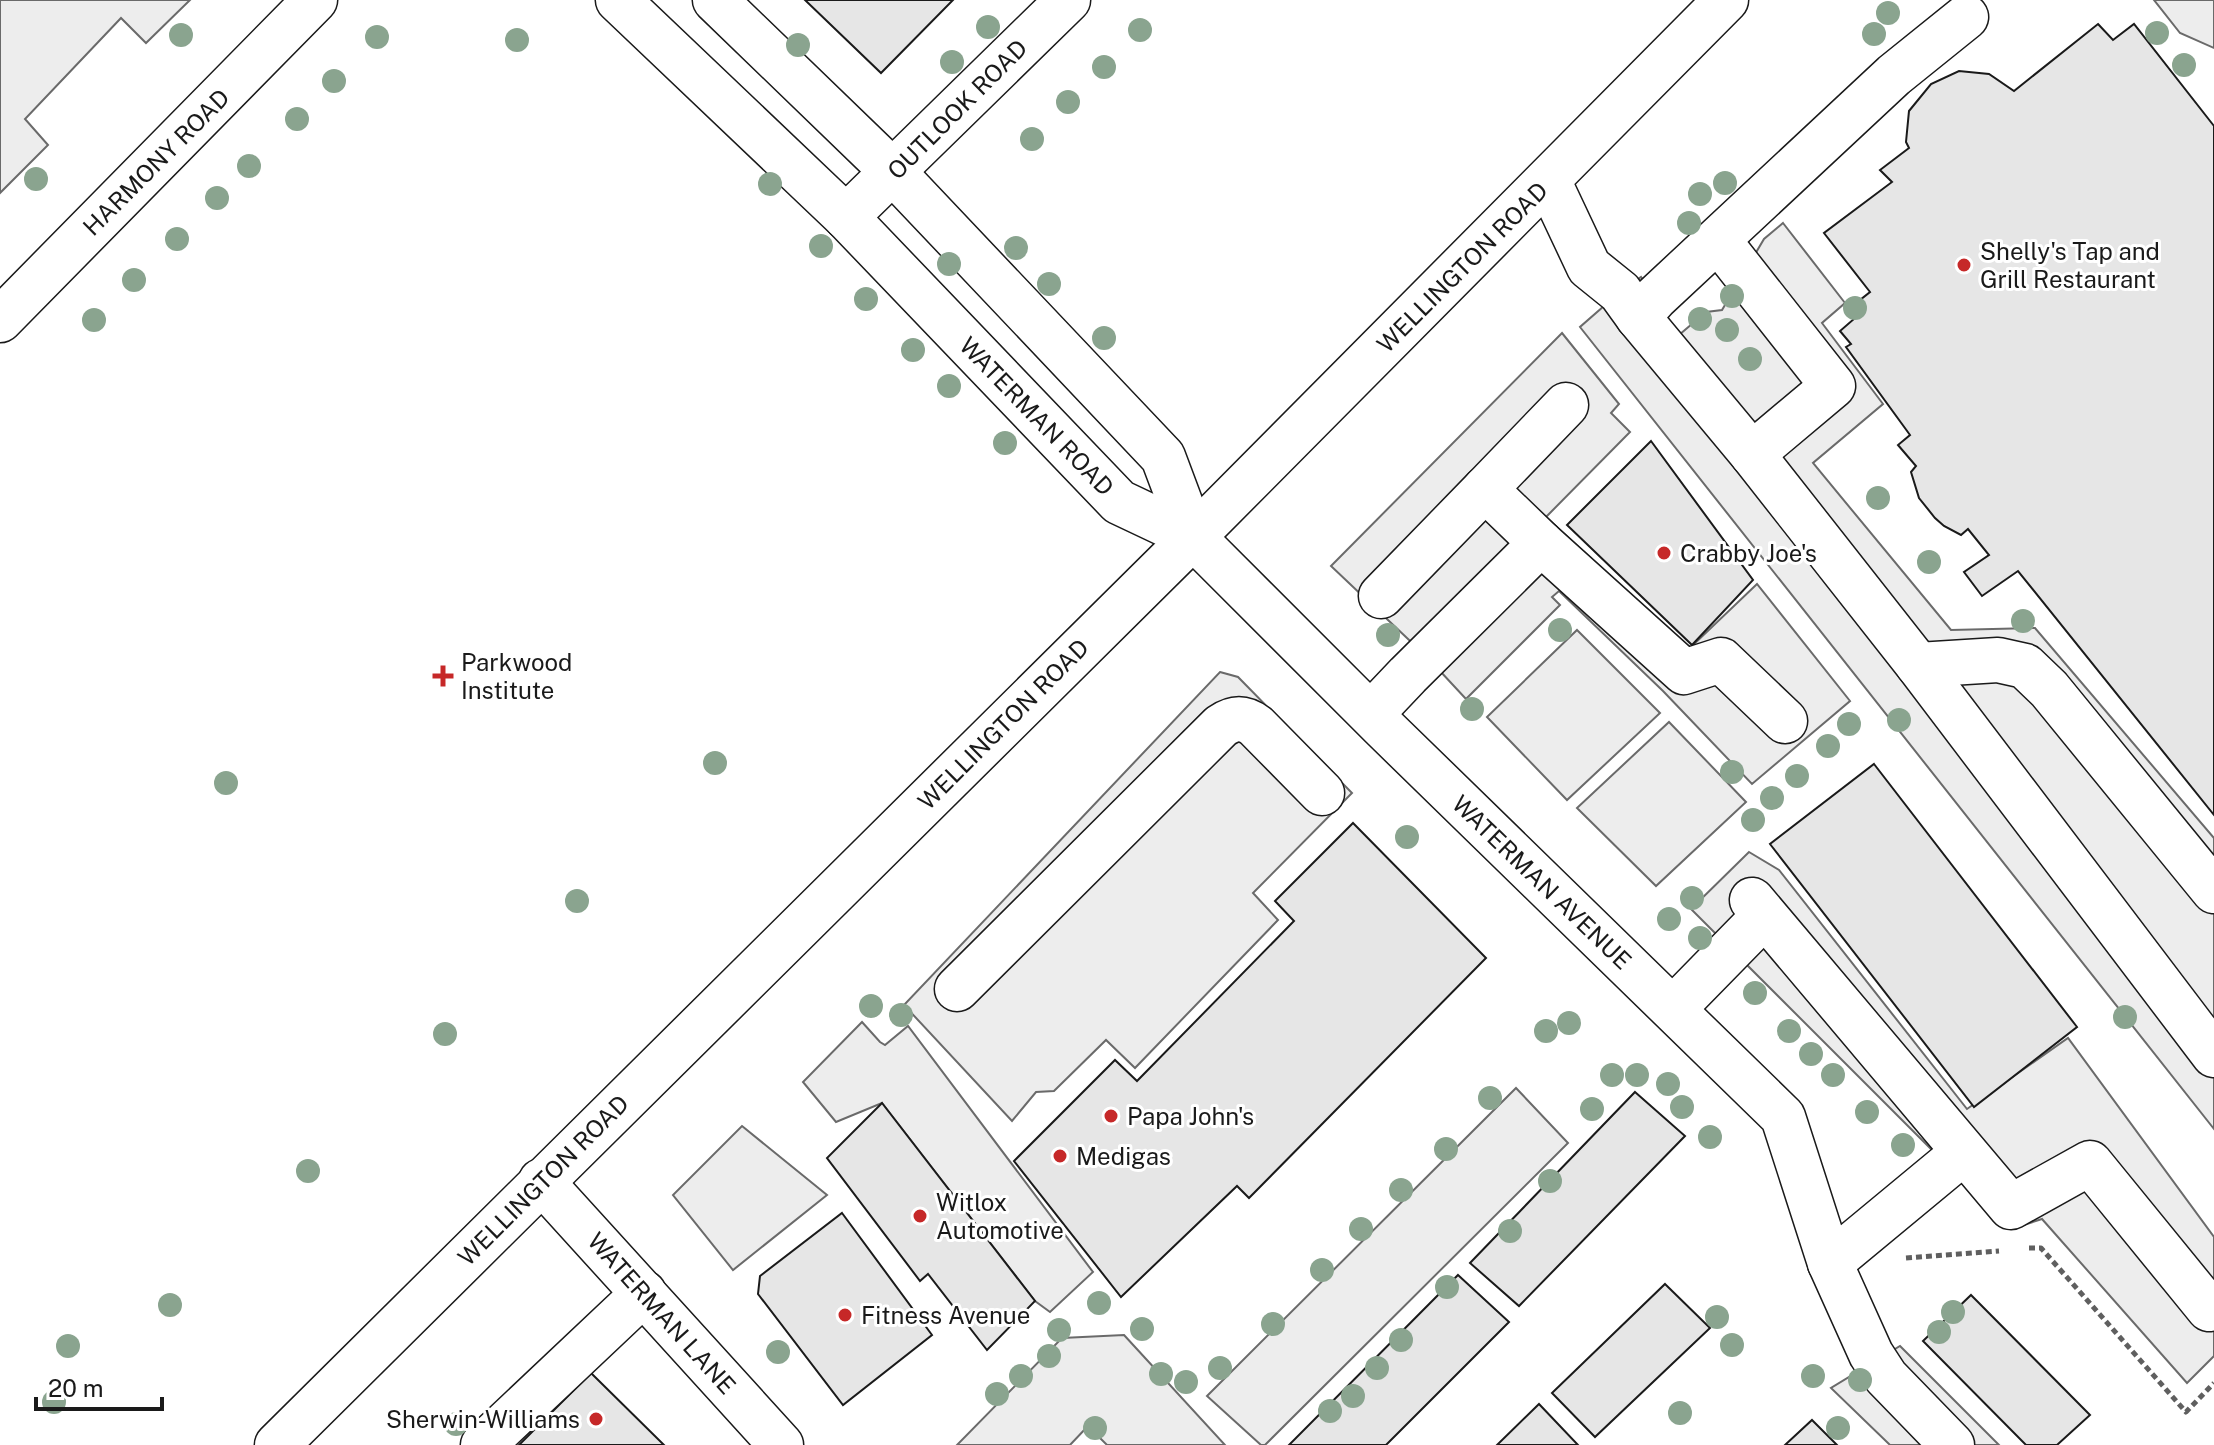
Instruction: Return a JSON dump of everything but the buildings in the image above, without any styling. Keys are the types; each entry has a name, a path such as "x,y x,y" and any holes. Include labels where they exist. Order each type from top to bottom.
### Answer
{"main road":[{"name":"WATERMAN ROAD","path":"618,0 846,217 1119,502 1193,537"},
{"path":"715,0 893,172 1163,457 1193,537"},
{"name":"OUTLOOK ROAD","path":"846,217 1068,0"},
{"name":"WELLINGTON ROAD","path":"277,1445 1193,537 1726,0"},
{"name":"HARMONY ROAD","path":"0,320 315,1"},
{"path":"1638,317 1894,75 1966,17"},
{"path":"1548,180 1589,267 1620,292 1752,454 1918,665 2214,1055"},
{"path":"1718,240 1833,386 1752,454"},
{"path":"1381,596 1566,405"},
{"path":"1485,489 1684,672 1721,660 1785,721"},
{"name":"WATERMAN AVENUE","path":"1193,537 1783,1117 1830,1263 1871,1354 1886,1377 1952,1445"},
{"path":"1371,714 1541,543"},
{"path":"1918,665 1998,660 2025,666 2049,689 2214,891"},
{"path":"957,989 1230,720 1248,720 1256,726 1322,793"},
{"path":"1673,1009 1758,908 2011,1207 2090,1163 2209,1309"},
{"path":"1830,1263 1964,1152"},
{"name":"WATERMAN LANE","path":"541,1181 781,1445"},
{"path":"483,1445 644,1293"}],"path":[{"path":"2026,1249 2041,1248 2186,1412 2214,1383"},
{"path":"1905,1258 2011,1250"}],"shaded area":[{"path":"0,0 190,0 146,43 121,18 25,119 48,145 0,193"},
{"path":"2154,0 2214,0 2214,48 2180,33"},
{"path":"1783,223 1845,303 1822,323 1883,404 1813,463 1951,630 2035,628 2214,838 2214,1129 1580,327 1641,277 1679,335 1706,312 1722,310 1764,239"},
{"path":"1562,333 1619,404 1611,413 1630,432 1546,517 1689,649 1757,584 1850,701 1752,784 1663,691 1559,591 1552,597 1560,605 1466,699 1427,657 1331,566"},
{"path":"1577,630 1660,713 1567,800 1487,717"},
{"path":"1220,672 1238,677 1352,793 1253,893 1278,920 1135,1068 1106,1040 1054,1091 1036,1092 1012,1121 904,1005"},
{"path":"1669,722 1746,802 1656,886 1577,808"},
{"path":"1749,852 1779,870 1967,1109 2068,1038 2214,1237 2214,1356 2187,1383 2042,1219 2011,1229 1691,909"},
{"path":"862,1022 885,1045 908,1026 1093,1272 1050,1312 1035,1301 882,1103 836,1122 803,1082"},
{"path":"1516,1088 1568,1143 1265,1445 1261,1445 1207,1396"},
{"path":"742,1126 827,1195 733,1270 673,1195"},
{"path":"1124,1335 1225,1445 1107,1445 1088,1426 1070,1445 957,1445 1062,1338"},
{"path":"1900,1346 1999,1445 1890,1445 1831,1388"}],"place":[{"name":"Shelly's Tap and Grill Restaurant","path":"1964,265"},
{"name":"Crabby Joe's","path":"1664,553"},
{"name":"Parkwood Institute","path":"443,676"},
{"name":"Papa John's","path":"1111,1116"},
{"name":"Medigas","path":"1060,1156"},
{"name":"Witlox Automotive","path":"920,1216"},
{"name":"Fitness Avenue","path":"845,1315"},
{"name":"Sherwin-Williams","path":"596,1419"}]}
